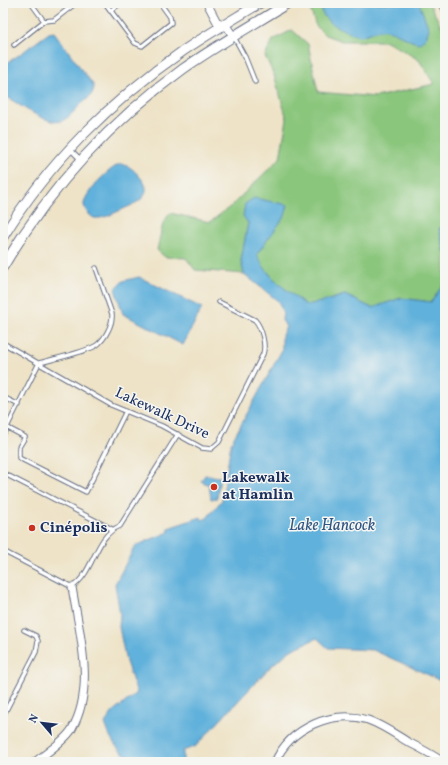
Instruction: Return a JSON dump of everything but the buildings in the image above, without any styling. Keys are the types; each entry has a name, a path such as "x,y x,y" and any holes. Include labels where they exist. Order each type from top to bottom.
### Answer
{"street":[{"path":"207,3 217,22 225,24 234,37"},
{"path":"3,237 32,195 70,150 109,110 143,81 182,52 260,3"},
{"path":"3,267 19,239 44,204 81,160 110,130 150,94 184,69 288,3"},
{"path":"442,3 445,8"},
{"path":"35,762 72,730 84,696 83,662 72,587"},
{"path":"276,762 286,745 300,732 312,724 338,717 353,717 377,724 443,762"}],"lane":[{"path":"32,3 44,22"},
{"path":"14,45 44,22 54,20 76,3"},
{"path":"104,3 135,43 142,46 172,23 170,17 160,3"},
{"path":"110,11 121,3"},
{"path":"234,37 245,57 255,82"},
{"path":"70,150 81,160"},
{"path":"3,435 8,428 39,363 95,346 104,337 112,322 112,314 96,268"},
{"name":"Lakewalk Drive","path":"3,343 105,402 178,434 205,449 214,448 219,442 264,354 264,344 257,323 248,316 219,302"},
{"path":"3,397 19,405"},
{"path":"8,428 26,437 19,447 19,458 86,492 126,411"},
{"path":"3,551 72,587 81,581 105,536 112,529 120,526 178,434"},
{"path":"3,473 112,529"},
{"path":"3,716 37,649 36,636 24,630"}],"green space":[{"path":"308,3 429,3 445,33 445,228 439,229 445,253 445,282 431,302 401,298 372,308 344,295 326,301 306,305 271,276 261,262 257,254 267,238 248,222 241,261 244,274 195,270 186,258 165,257 157,250 163,223 170,213 210,222 231,206 280,158 287,119 274,75 265,56 273,40 292,30 308,44 318,92 376,97 434,84 419,60 387,41 342,41 325,35 316,26"}],"water":[{"path":"326,3 419,3 429,29 426,38 420,43 411,41 387,30 380,30 359,36 347,32 326,19 322,8"},
{"path":"54,32 94,86 91,95 71,114 64,120 55,122 40,117 3,94 3,65 49,33"},
{"path":"121,164 132,168 144,183 146,188 143,198 111,215 94,218 85,209 84,205 88,194 98,181 116,166"},
{"name":"Lake Hancock","path":"254,198 288,205 285,216 257,254 271,276 306,305 345,295 372,308 401,298 431,302 445,282 445,684 433,677 373,650 328,648 317,638 291,650 271,666 196,746 183,751 183,762 143,761 124,754 117,747 110,737 105,723 113,712 137,693 126,662 119,627 120,614 115,584 135,546 169,532 168,528 201,517 202,520 207,518 222,500 231,443 282,350 282,335 286,327 282,320 283,313 278,301 244,274 241,261 248,223 243,216 245,204"},
{"path":"439,228 445,228 445,253"},
{"path":"139,277 202,308 183,345 123,314 115,289 123,281"},
{"name":"Lakewalk at Hamlin","path":"205,475 220,477 217,498 211,499 209,485 201,481"}],"place":[{"name":"Lakewalk at Hamlin","path":"214,487"},
{"name":"Cinépolis","path":"32,528"}]}
